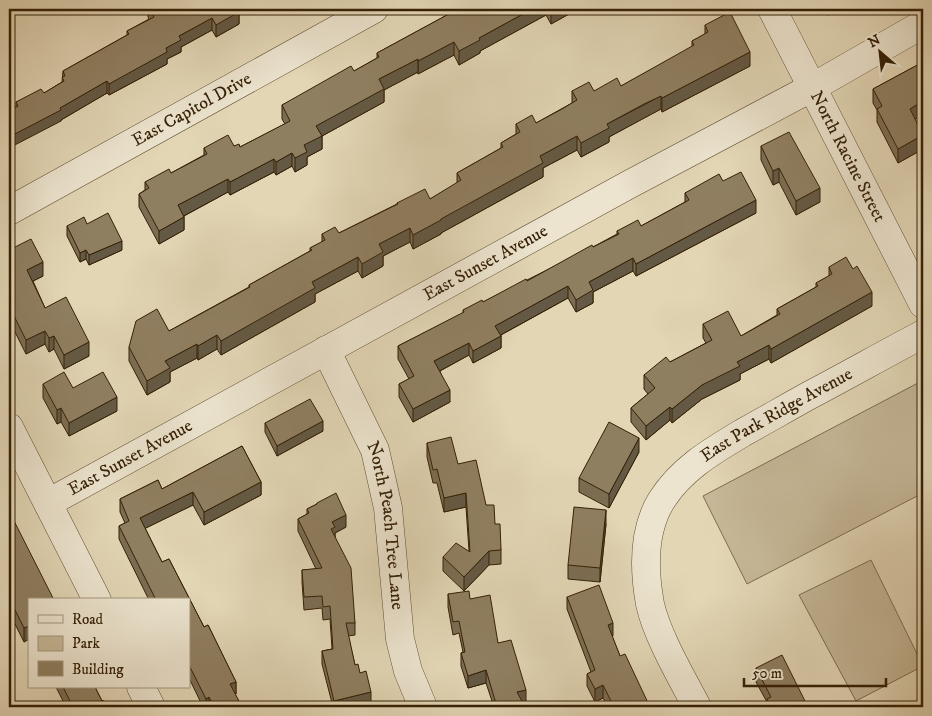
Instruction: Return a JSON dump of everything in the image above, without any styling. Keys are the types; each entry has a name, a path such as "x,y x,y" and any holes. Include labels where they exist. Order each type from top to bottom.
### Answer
{"street":[{"name":"East Capitol Drive","path":"9,211 374,9"},
{"name":"North Racine Street","path":"772,9 923,304"},
{"name":"East Sunset Avenue","path":"48,503 326,350 813,87 923,24"},
{"name":"East Park Ridge Avenue","path":"697,707 659,631 650,606 646,556 652,522 661,502 679,476 704,456 782,410 923,334"},
{"name":"North Peach Tree Lane","path":"326,350 375,450 388,508 400,639 408,671 423,707"},
{"path":"9,426 96,598"},
{"path":"142,688 151,707"}],"green space":[{"path":"918,383 923,392 923,493 747,584 703,496"},
{"path":"871,560 923,666 856,701 799,595"}],"building":[{"path":"150,9 237,9 239,12 216,25 212,18 179,36 181,40 166,48 167,52 109,84 107,81 60,108 61,110 9,137 9,111 18,106 16,102 41,89 44,93 64,81 62,77 65,76 63,71 129,34 127,31 154,17"},
{"path":"458,9 532,9 459,51 454,42 379,79 384,89 316,126 322,136 304,145 307,152 295,158 292,153 276,162 274,159 230,182 228,179 178,205 184,217 159,231 139,194 149,188 145,182 169,169 171,173 207,154 204,148 228,135 234,146 239,144 240,147 290,121 282,105 351,66 354,71 379,57 377,53"},
{"path":"730,12 750,52 662,98 661,96 644,104 607,124 609,128 581,143 577,136 540,156 543,163 441,220 413,235 410,228 379,244 383,252 362,264 358,257 312,282 315,288 221,341 217,335 165,361 170,368 147,381 129,347 136,321 157,309 169,331 250,287 249,285 312,250 310,248 325,240 322,234 335,227 339,233 425,189 430,199 461,180 457,173 503,147 501,143 520,132 516,124 532,115 536,123 562,109 577,100 572,91 589,82 594,91 617,78 621,86 694,45 692,41 708,32 705,25"},
{"path":"923,62 923,101 910,109 923,135 898,149 877,109 882,106 873,89"},
{"path":"789,132 820,188 796,201 779,168 773,171 761,146"},
{"path":"741,172 756,200 636,264 633,258 589,282 593,290 576,300 568,286 495,326 501,336 473,351 469,343 434,361 450,390 413,409 399,384 414,376 398,346 464,312 463,310 482,300 483,302 526,279 527,281 592,245 593,247 619,234 617,231 638,220 641,226 689,200 685,193 719,174 723,181"},
{"path":"108,213 122,241 89,255 86,250 80,253 67,226 84,217 87,224"},
{"path":"31,239 43,262 27,270 45,308 66,297 89,342 64,355 54,336 49,338 45,331 26,340 9,306 9,250"},
{"path":"846,257 853,269 857,266 872,292 771,349 769,345 737,362 740,366 702,385 672,409 670,407 646,426 631,408 655,388 644,375 666,357 670,362 712,340 703,324 728,311 741,336 780,314 777,309 818,286 816,283 832,274 829,267"},
{"path":"64,372 73,388 103,372 117,397 69,423 61,408 57,410 43,384"},
{"path":"310,399 323,421 277,446 265,423"},
{"path":"609,422 639,438 609,494 579,478"},
{"path":"451,437 458,464 476,460 486,505 494,505 495,524 500,524 501,550 489,551 464,577 443,557 456,543 470,552 466,493 444,498 437,469 433,470 427,443"},
{"path":"242,446 261,482 204,512 193,492 140,518 162,562 169,559 189,598 155,598 119,526 129,521 120,499 158,480 162,489"},
{"path":"336,493 346,515 332,522 335,527 331,529 351,568 355,623 346,623 355,665 358,664 360,673 366,671 371,692 334,701 322,651 333,649 330,606 323,607 322,596 304,597 302,570 322,568 298,519 309,513 307,509"},
{"path":"574,507 606,510 600,568 568,565"},
{"path":"9,511 53,598 28,598 28,626 24,628 9,598"},
{"path":"599,585 613,623 608,625 620,656 625,654 650,707 614,707 603,685 595,689 587,674 595,670 567,597"},
{"path":"469,591 470,599 490,595 498,643 511,640 526,690 517,692 525,707 497,707 486,670 468,676 461,653 465,652 459,621 453,622 448,594"},
{"path":"190,600 204,627 208,625 236,682 230,684 242,707 214,707 209,697 206,699 190,667"},
{"path":"782,655 808,707 771,707 767,699 771,697 756,668"},
{"path":"64,688 96,688 107,707 73,707"},
{"path":"923,701 923,707 911,707"}]}
